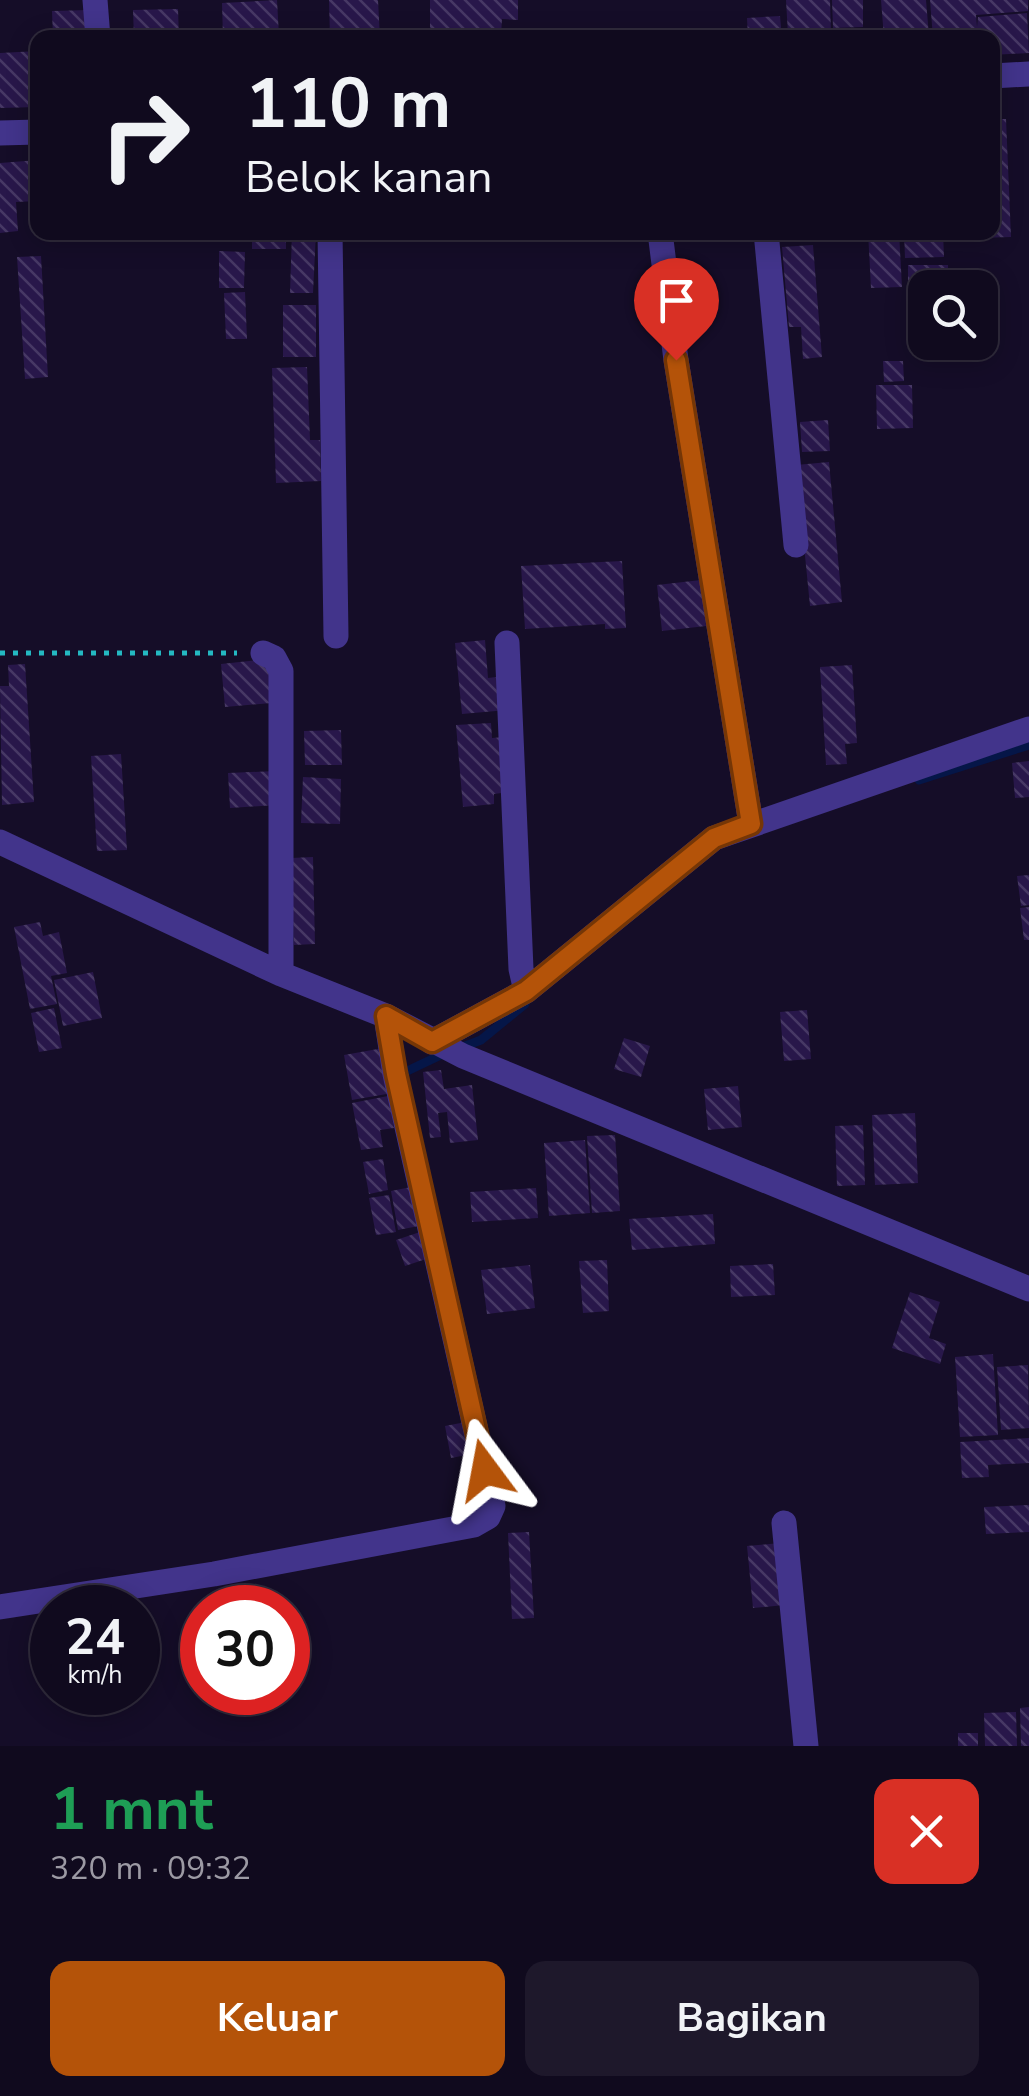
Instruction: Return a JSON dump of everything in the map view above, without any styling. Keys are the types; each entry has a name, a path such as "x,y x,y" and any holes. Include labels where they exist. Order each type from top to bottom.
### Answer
{"street":[{"path":"95,0 97,30"},
{"path":"1000,76 1029,74"},
{"path":"0,133 30,132"},
{"path":"330,240 336,636"},
{"path":"661,240 682,398 751,824"},
{"path":"767,240 796,546"},
{"path":"506,643 521,969 526,991"},
{"path":"263,653 274,658 281,671 281,974"},
{"path":"432,1042 526,991 714,838 1029,729"},
{"path":"0,842 281,974 386,1016 432,1042 1029,1289"},
{"path":"0,1607 214,1574 474,1525 488,1517 493,1506 386,1016"},
{"path":"784,1523 806,1746"}],"path":[{"path":"0,653 263,653"}],"building":[{"path":"277,0 279,30 223,30 222,3"},
{"path":"329,0 378,0 380,30 330,30"},
{"path":"430,0 518,0 518,20 502,19 501,30 430,30"},
{"path":"786,0 830,0 831,30 788,30"},
{"path":"832,0 863,0 863,27 833,28"},
{"path":"881,0 926,0 928,30 883,30"},
{"path":"930,0 1028,0 1028,11 976,15 977,27 978,17 1027,13 1029,53 1000,55 1000,30 932,30"},
{"path":"178,9 179,30 134,30 133,10"},
{"path":"90,10 91,30 53,30 52,11"},
{"path":"780,16 781,30 748,30 747,18"},
{"path":"30,51 30,107 0,108 0,53"},
{"path":"1000,119 1006,119 1011,237 1000,237"},
{"path":"30,161 30,201 16,202 18,231 0,233 0,163"},
{"path":"252,240 286,240 286,249 252,249"},
{"path":"292,240 316,240 313,293 290,293"},
{"path":"868,240 899,240 902,287 871,288"},
{"path":"904,240 943,240 944,257 905,258"},
{"path":"813,245 822,357 803,359 801,327 789,327 782,247"},
{"path":"219,251 245,252 244,288 219,288"},
{"path":"41,256 48,377 25,379 17,257"},
{"path":"908,265 948,265 948,270 908,270"},
{"path":"245,292 247,339 226,339 224,293"},
{"path":"283,305 316,305 316,357 283,357"},
{"path":"883,361 903,361 904,381 884,382"},
{"path":"307,367 310,440 320,440 321,481 276,483 272,368"},
{"path":"876,385 912,385 913,428 877,429"},
{"path":"828,420 830,451 802,452 800,422"},
{"path":"829,462 842,602 810,606 796,465"},
{"path":"622,561 626,628 605,629 605,624 525,629 521,566"},
{"path":"701,580 706,626 662,631 657,585"},
{"path":"485,640 488,678 504,676 507,710 462,714 455,643"},
{"path":"267,659 272,703 225,707 221,664"},
{"path":"25,664 34,802 2,805 0,686 9,686 8,665"},
{"path":"852,665 857,743 845,744 847,764 826,765 820,667"},
{"path":"491,723 492,738 504,737 509,792 494,794 494,804 463,807 456,725"},
{"path":"341,730 342,765 305,765 304,731"},
{"path":"121,754 127,850 97,851 91,756"},
{"path":"1029,761 1029,797 1015,798 1012,763"},
{"path":"275,771 277,805 230,808 228,773"},
{"path":"303,777 341,779 340,824 301,823"},
{"path":"313,857 315,944 294,945 291,858"},
{"path":"1029,875 1029,905 1021,906 1017,876"},
{"path":"1029,907 1029,940 1024,940 1020,908"},
{"path":"40,922 43,936 59,932 67,973 51,976 57,1004 30,1009 14,927"},
{"path":"93,972 102,1018 63,1026 54,980"},
{"path":"54,1008 62,1048 39,1052 31,1013"},
{"path":"807,1010 811,1059 784,1061 780,1012"},
{"path":"624,1038 650,1046 641,1077 614,1069"},
{"path":"389,1047 398,1092 352,1100 344,1055"},
{"path":"441,1070 444,1089 472,1085 478,1140 450,1143 447,1112 438,1113 441,1137 430,1138 423,1072"},
{"path":"738,1086 742,1127 708,1130 704,1089"},
{"path":"388,1096 394,1128 380,1130 383,1147 361,1150 352,1103"},
{"path":"915,1113 918,1183 875,1185 872,1115"},
{"path":"863,1125 865,1185 837,1186 835,1126"},
{"path":"615,1135 620,1211 592,1213 587,1136"},
{"path":"585,1140 590,1213 549,1216 544,1143"},
{"path":"383,1159 388,1190 369,1194 363,1162"},
{"path":"416,1186 424,1225 398,1230 391,1191"},
{"path":"536,1188 538,1218 472,1222 470,1192"},
{"path":"389,1195 396,1232 376,1235 369,1198"},
{"path":"713,1214 715,1244 632,1250 629,1219"},
{"path":"423,1231 432,1257 405,1266 396,1240"},
{"path":"607,1260 609,1311 583,1313 579,1261"},
{"path":"773,1264 775,1295 731,1297 730,1266"},
{"path":"530,1265 535,1308 487,1314 481,1270"},
{"path":"910,1292 940,1302 929,1338 946,1344 940,1364 892,1348"},
{"path":"993,1354 998,1435 960,1437 955,1357"},
{"path":"1028,1365 1029,1428 1001,1430 997,1367"},
{"path":"471,1421 477,1453 451,1458 445,1426"},
{"path":"1029,1438 1029,1463 988,1465 989,1477 962,1478 960,1442"},
{"path":"1029,1505 1029,1532 986,1534 984,1507"},
{"path":"529,1532 534,1618 512,1619 508,1533"},
{"path":"780,1543 785,1605 753,1608 747,1546"},
{"path":"1029,1707 1029,1746 1021,1746 1020,1708"},
{"path":"1016,1712 1017,1746 985,1746 984,1713"},
{"path":"958,1733 978,1733 978,1746 958,1746"}],"waterway":[{"path":"919,780 1029,745"},
{"path":"460,1048 481,1040 525,1004"},
{"path":"403,1073 445,1053"}],"route":[{"path":"485,1470 386,1016 432,1042 501,1006 526,991 714,838 751,824 676,360"}]}
